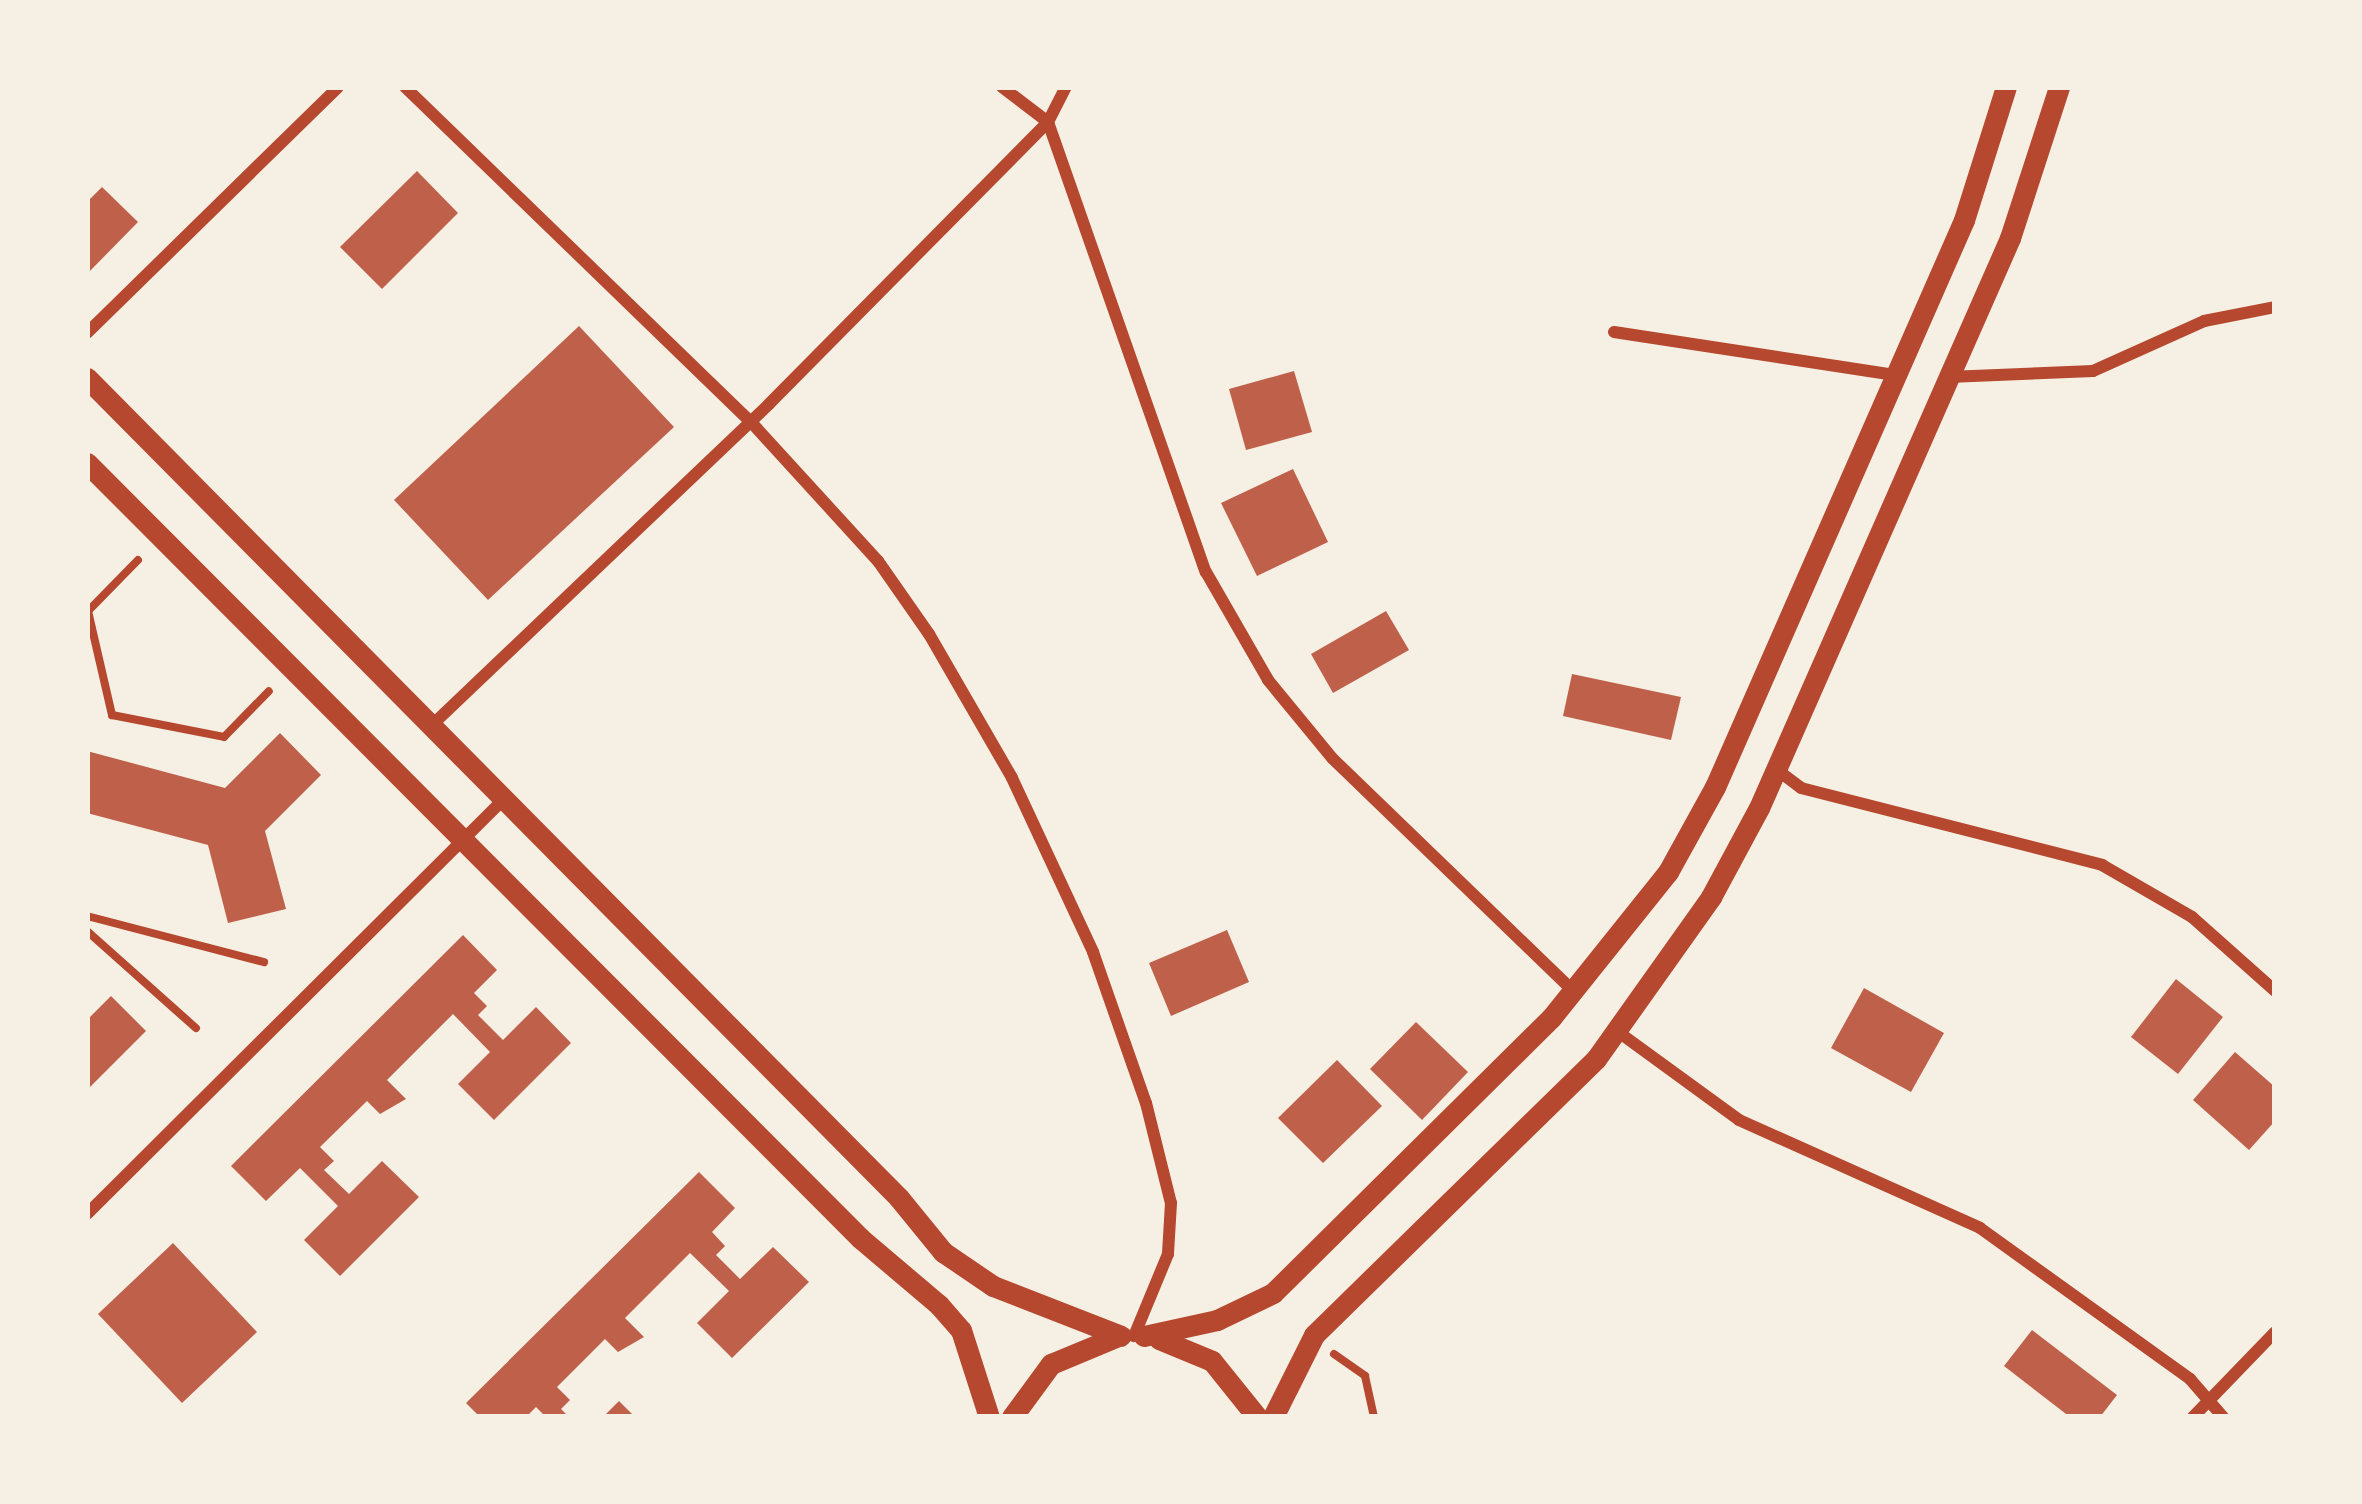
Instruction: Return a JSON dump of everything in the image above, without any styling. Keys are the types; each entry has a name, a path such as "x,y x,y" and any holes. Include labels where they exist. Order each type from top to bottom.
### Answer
{"street":[{"path":"87,333 338,87"},
{"path":"405,87 751,422 878,561 929,634 1012,778 1093,952 1171,1203 1168,1254 1133,1336"},
{"path":"1002,87 1048,122 1206,572 1268,680 1332,758 1574,992"},
{"path":"429,728 751,422 1048,122 1066,87"},
{"path":"1012,1417 1051,1364 1133,1336 1259,1304 1574,992 1668,872 1715,787 1964,220 2006,87"},
{"path":"1273,1417 1314,1335 1618,1031 1711,897 1776,769 2010,238 2059,87"},
{"path":"1948,377 2092,371 2204,321 2275,307"},
{"path":"1614,332 1895,375"},
{"path":"87,378 899,1198 943,1252 993,1286 1212,1361 1257,1417"},
{"path":"87,463 860,1238 939,1305 961,1330 988,1417"},
{"path":"1776,769 1801,788 2102,865 2192,917 2275,991"},
{"path":"87,1214 502,801"},
{"path":"1618,1031 1739,1120 1980,1228 2190,1379 2223,1417"},
{"path":"2193,1417 2275,1332"}],"path":[{"path":"138,560 88,610 112,715 224,737 269,692"},
{"path":"87,916 264,962"},
{"path":"87,931 196,1028"},
{"path":"1334,1354 1365,1376 1374,1417"}],"building":[{"path":"417,171 458,213 382,289 340,247"},
{"path":"102,187 138,222 87,274 87,202"},
{"path":"579,326 674,427 488,600 394,500"},
{"path":"1294,371 1312,432 1246,450 1229,389"},
{"path":"1293,469 1328,542 1257,576 1221,503"},
{"path":"1386,611 1409,650 1333,693 1311,654"},
{"path":"1572,674 1681,697 1671,740 1563,716"},
{"path":"280,733 321,775 265,831 286,909 228,923 208,845 87,813 87,751 225,788"},
{"path":"1227,930 1249,982 1171,1016 1149,963"},
{"path":"463,935 497,970 474,993 487,1006 478,1015 503,1040 536,1007 571,1043 494,1120 458,1084 490,1052 453,1014 387,1080 406,1099 380,1114 367,1101 320,1147 334,1161 324,1170 349,1194 382,1161 419,1197 340,1276 304,1240 338,1206 300,1168 266,1201 231,1166"},
{"path":"2176,979 2223,1017 2178,1074 2131,1037"},
{"path":"1864,988 1944,1033 1911,1092 1831,1048"},
{"path":"111,996 146,1031 87,1090 87,1020"},
{"path":"1416,1022 1468,1072 1422,1120 1370,1069"},
{"path":"2235,1052 2275,1087 2275,1121 2249,1150 2193,1100"},
{"path":"1337,1060 1382,1106 1323,1163 1278,1118"},
{"path":"699,1172 735,1208 712,1232 725,1246 716,1255 740,1279 773,1247 809,1282 732,1358 697,1323 729,1291 690,1253 625,1318 644,1337 618,1352 605,1339 557,1387 570,1400 561,1409 569,1417 546,1417 536,1407 526,1417 480,1417 466,1403"},
{"path":"173,1243 257,1332 182,1403 98,1314"},
{"path":"2032,1330 2117,1395 2100,1417 2070,1417 2004,1366"},
{"path":"619,1401 635,1417 603,1417"}]}
